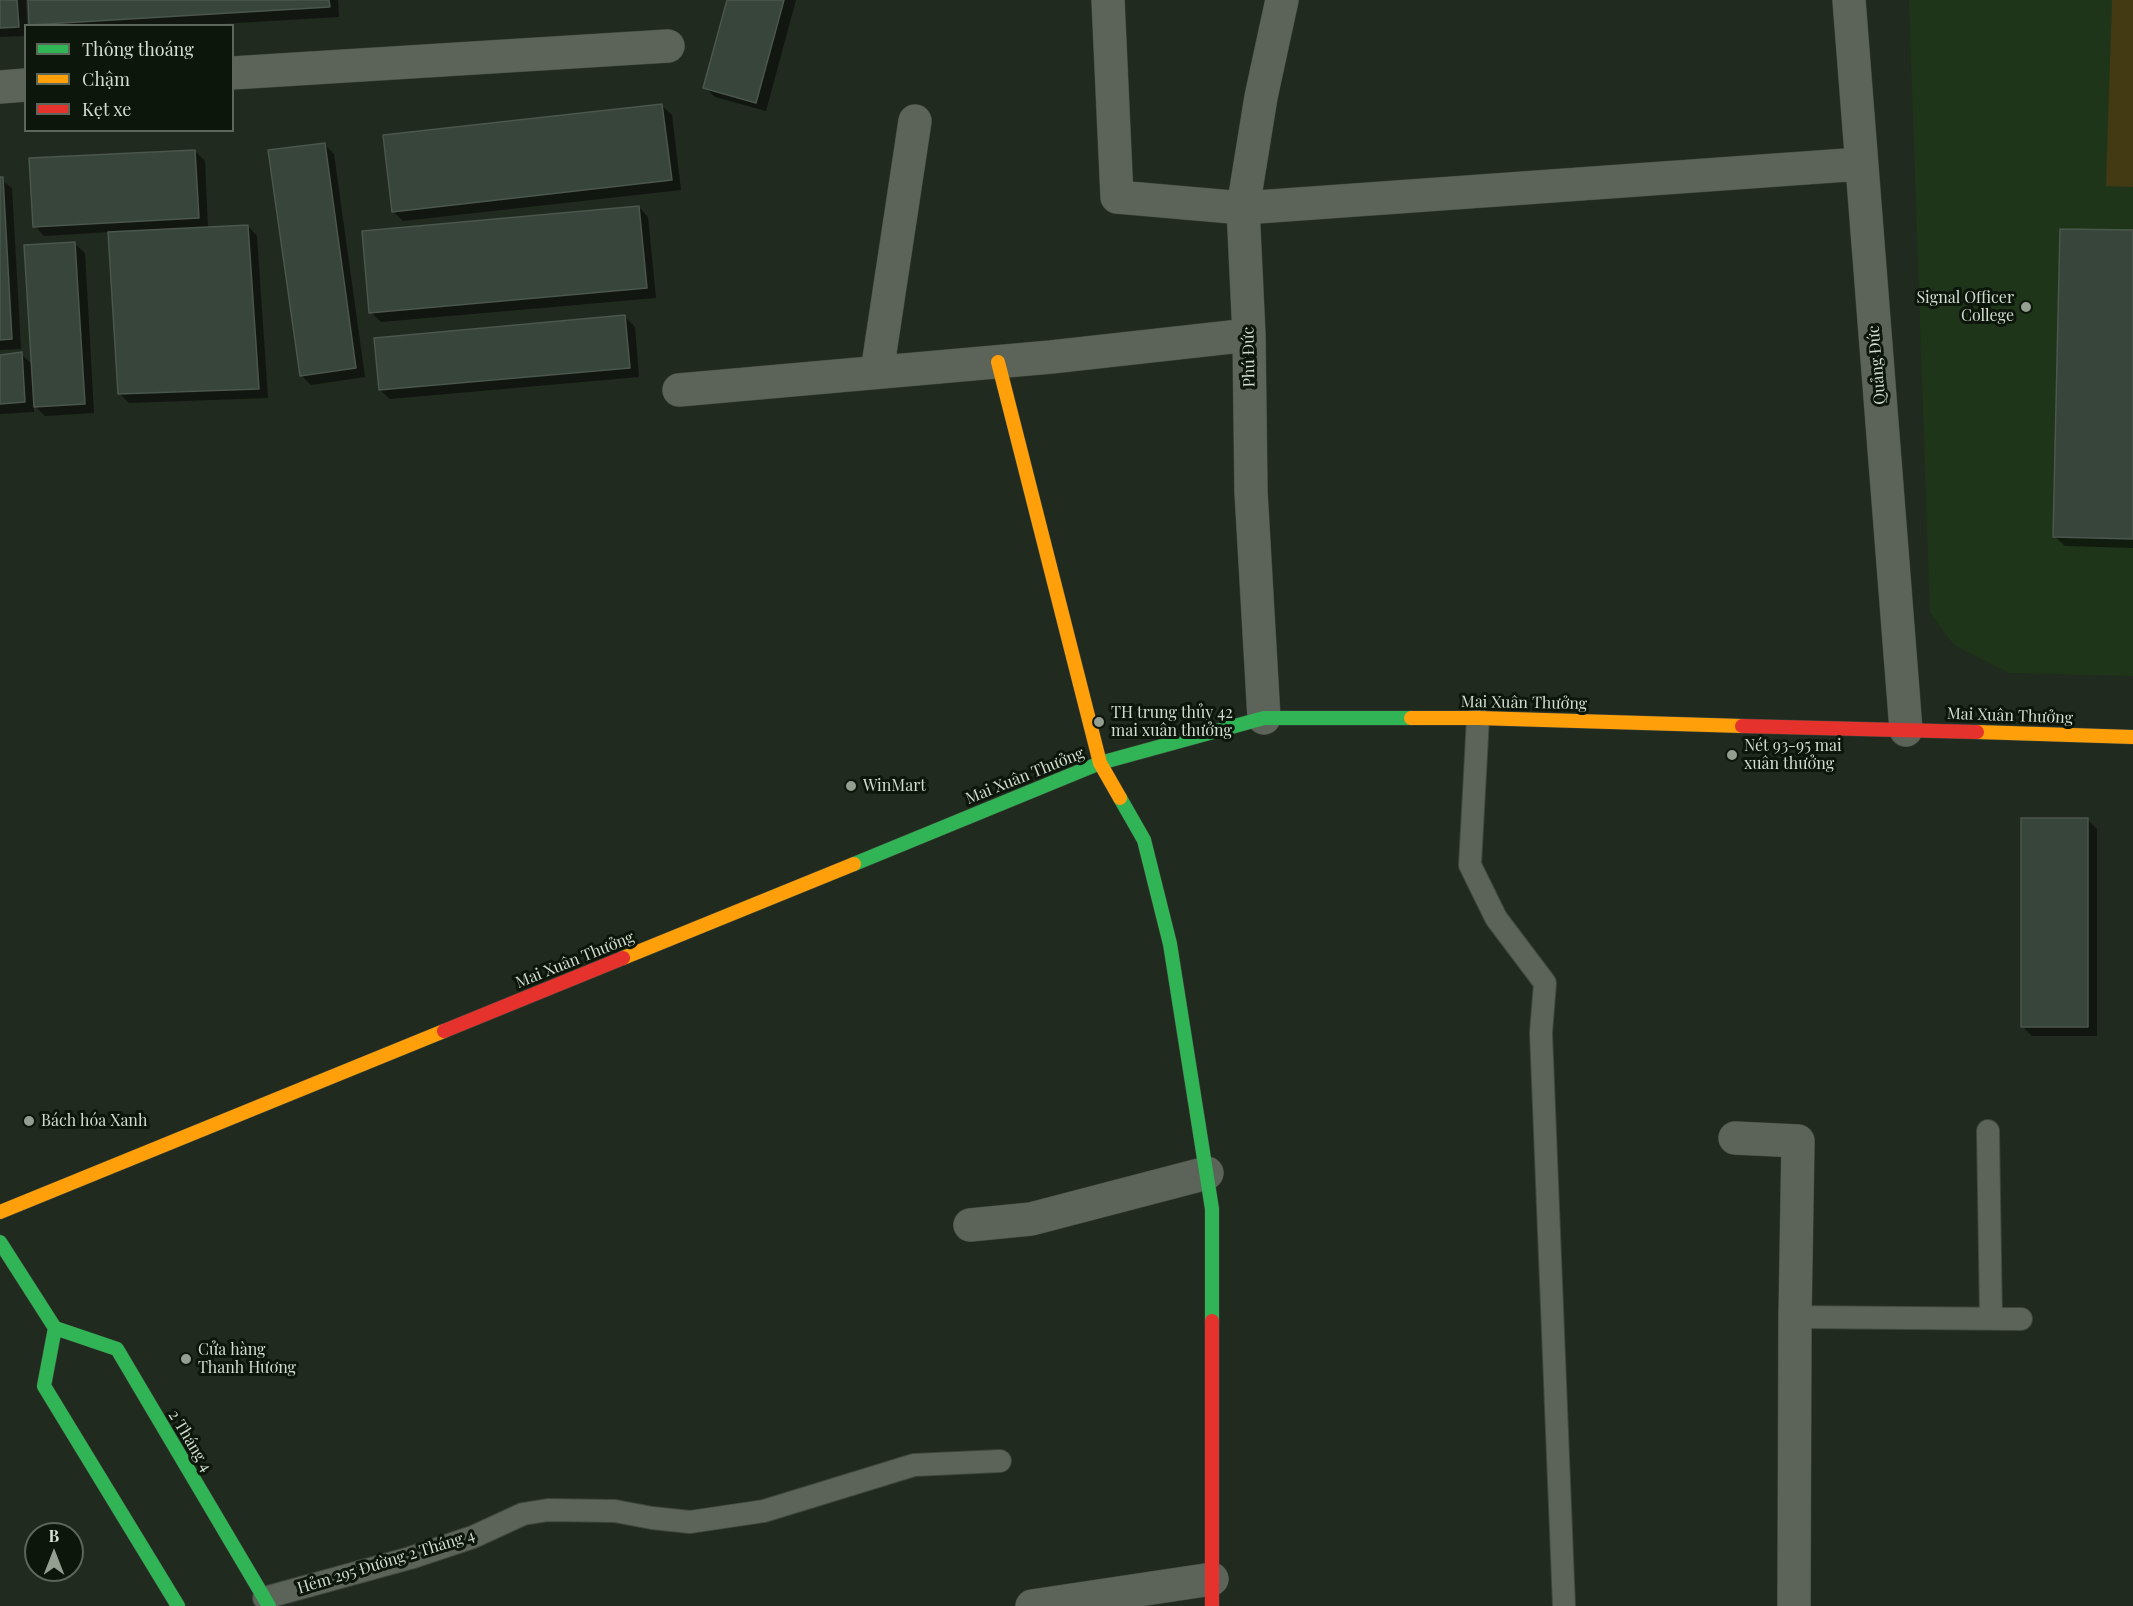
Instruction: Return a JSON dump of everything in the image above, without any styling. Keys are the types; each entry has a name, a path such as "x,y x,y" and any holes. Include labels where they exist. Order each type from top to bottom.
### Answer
{"main road":[{"path":"998,362 1100,763 1144,840 1170,944 1212,1209 1212,1593"},
{"name":"Mai Xuân Thưởng","path":"0,1212 1100,763 1264,718 1478,718 2133,737"},
{"path":"0,1242 55,1328 44,1386 178,1606"},
{"name":"2 Tháng 4","path":"55,1328 117,1349 267,1602"}],"street":[{"path":"1108,0 1117,196 1243,208 1861,164"},
{"name":"Phú Đức","path":"1264,718 1251,492 1249,335 1243,208 1260,97 1282,0"},
{"name":"Quảng Đức","path":"1849,0 1906,730"},
{"path":"234,73 668,46"},
{"path":"0,87 24,85"},
{"path":"877,372 915,121"},
{"path":"680,390 998,362 1249,335"},
{"path":"1735,1138 1798,1141 1794,1606"},
{"path":"970,1225 1031,1219 1207,1173"},
{"path":"1032,1606 1212,1593"}],"lane":[{"path":"1478,718 1470,865 1496,918 1545,983 1542,1033 1564,1606"},
{"path":"1988,1131 1991,1318"},
{"path":"1795,1317 2021,1318"},
{"name":"Hẻm 295 Đường 2 Tháng 4","path":"267,1602 473,1537 523,1514 548,1510 615,1511 690,1522 764,1511 914,1466 1000,1461"}],"shaded area":[{"name":"Signal Officer College","path":"1909,0 2133,0 2133,676 2009,673 1954,645 1930,613"},
{"path":"2112,0 2133,0 2133,187 2106,186"}],"building":[{"path":"0,0 17,0 19,27 0,28"},
{"path":"28,0 329,0 330,7 46,24 29,24"},
{"path":"727,0 784,0 756,103 703,88"},
{"path":"662,104 672,180 392,212 383,135"},
{"path":"325,143 356,368 300,376 268,150"},
{"path":"195,150 199,218 33,227 29,158"},
{"path":"0,177 3,177 12,339 0,340"},
{"path":"639,206 647,288 369,313 362,231"},
{"path":"248,225 259,389 118,394 108,232"},
{"path":"2060,229 2133,230 2133,539 2053,537"},
{"path":"75,242 85,404 34,407 24,245"},
{"path":"625,315 630,368 379,390 374,338"},
{"path":"22,352 25,402 0,404 0,355"},
{"path":"2021,818 2088,818 2088,1027 2021,1027"}],"traffic: fast":[{"path":"854,864 1100,763 1264,718 1411,718"},
{"path":"1120,798 1144,840 1170,944 1212,1209 1212,1321"},
{"path":"0,1242 55,1328 117,1349 269,1606"},
{"path":"55,1328 44,1386 178,1606"}],"traffic: slow":[{"path":"998,362 1100,763 1120,798"},
{"path":"1411,718 1742,726"},
{"path":"1977,732 2133,737"},
{"path":"623,958 854,864"},
{"path":"0,1212 444,1031"}],"traffic: jam":[{"path":"1742,726 1977,732"},
{"path":"444,1031 623,958"},
{"path":"1212,1321 1212,1606"}],"place":[{"name":"Signal Officer College","path":"2026,307"},
{"name":"TH trung thủy 42 mai xuân thưởng","path":"1099,722"},
{"name":"Nét 93-95 mai xuân thưởng","path":"1732,755"},
{"name":"WinMart","path":"851,786"},
{"name":"Bách hóa Xanh","path":"29,1121"},
{"name":"Cửa hàng Thanh Hương","path":"186,1359"}]}
